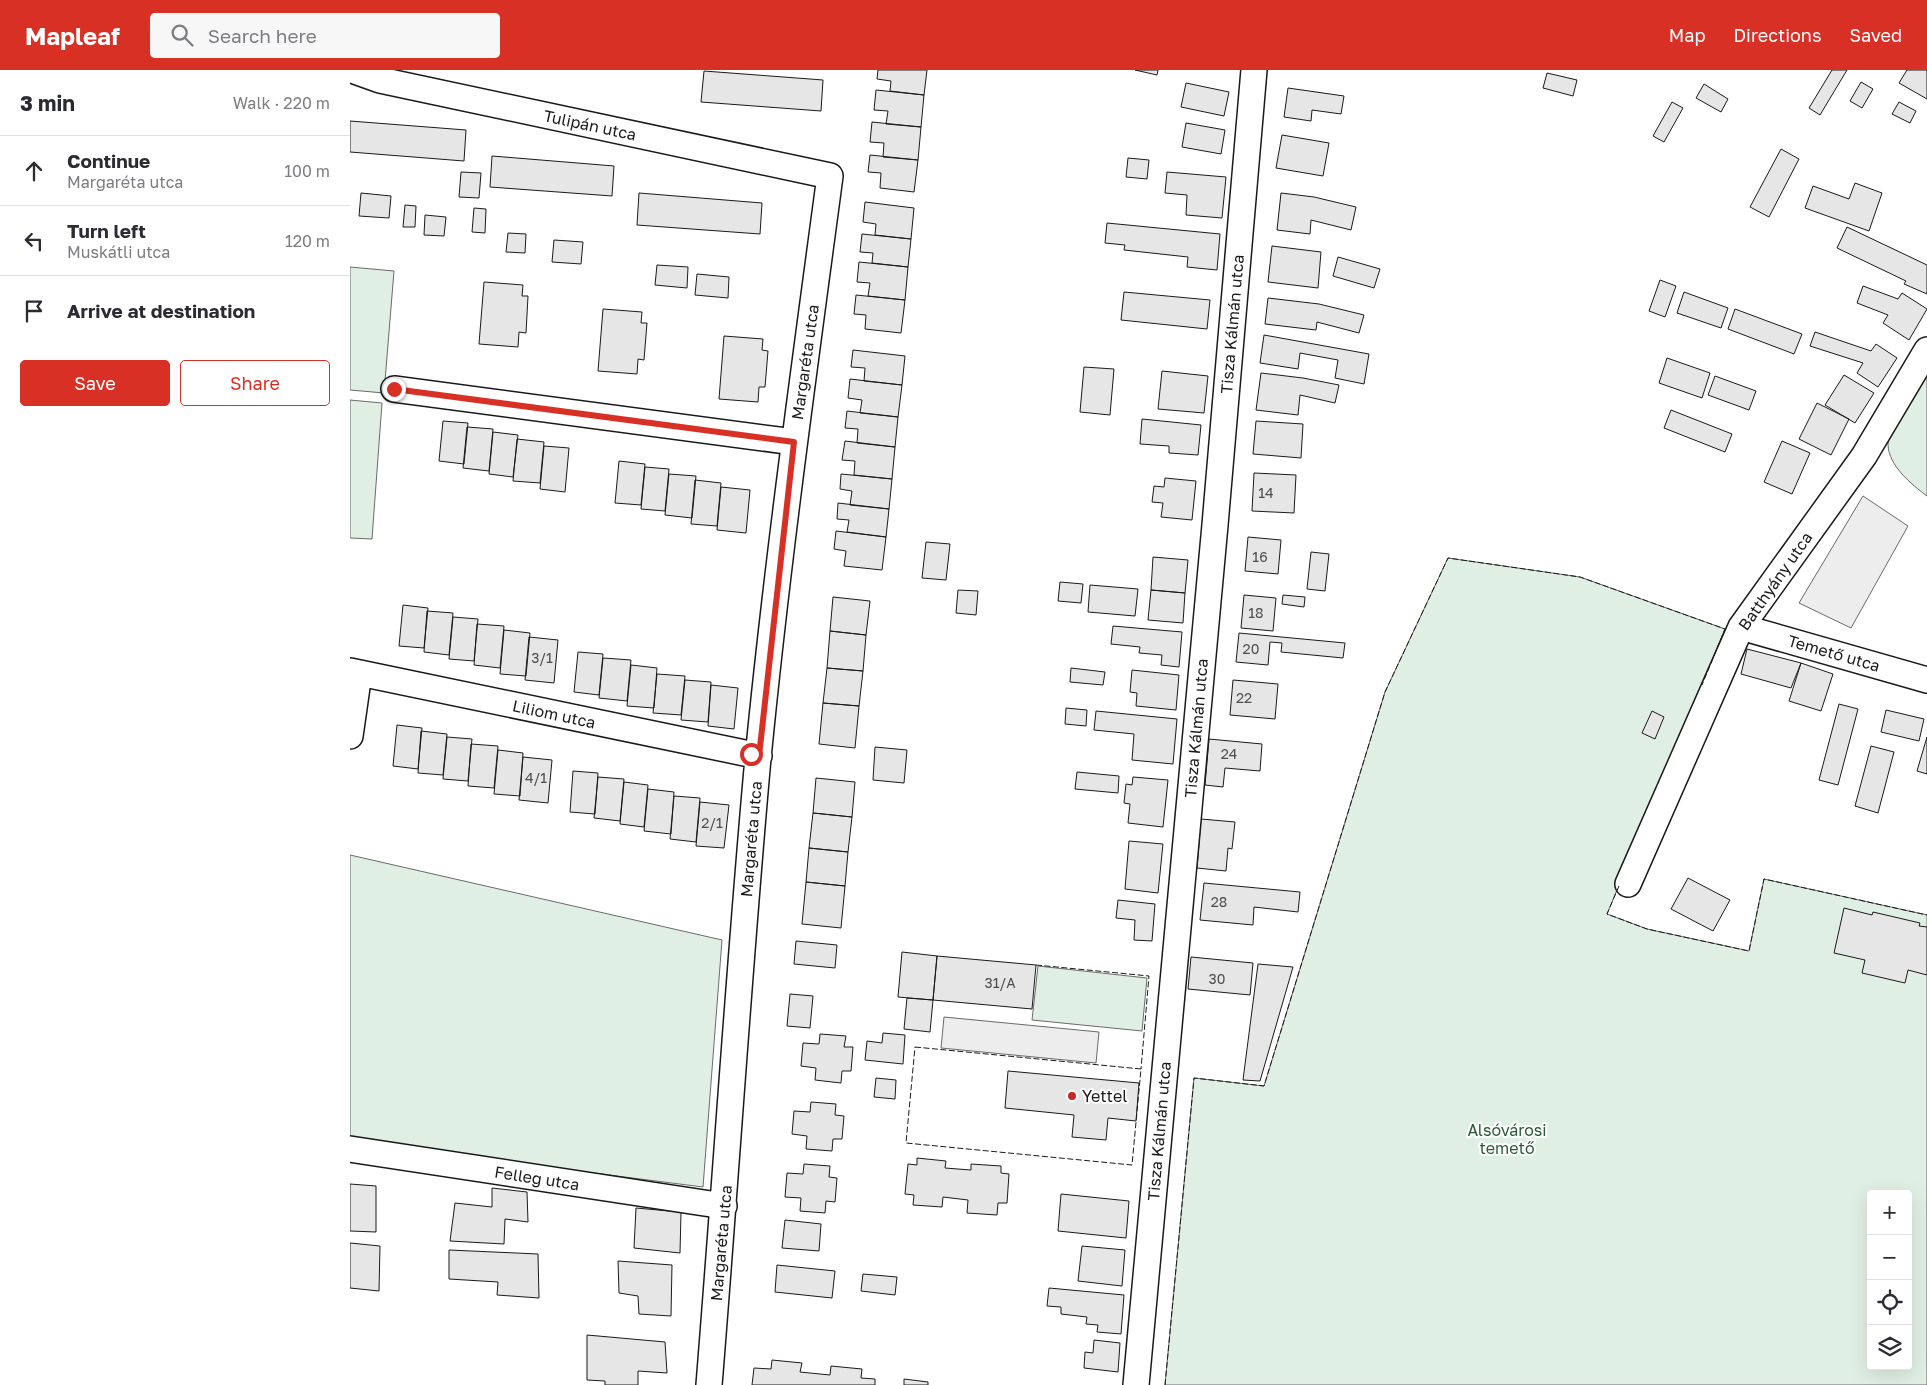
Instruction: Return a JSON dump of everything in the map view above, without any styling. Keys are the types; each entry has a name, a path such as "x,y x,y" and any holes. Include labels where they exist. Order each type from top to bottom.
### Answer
{"street":[{"name":"Tulipán utca","path":"352,70 380,80 830,176"},
{"name":"Tisza Kálmán utca","path":"1136,1385 1216,525 1254,70"},
{"name":"Margaréta utca","path":"709,1385 759,756 794,442 830,176"},
{"name":"Batthyány utca","path":"1628,884 1741,627 1864,456 1927,350"},
{"path":"394,389 794,442"},
{"name":"Temető utca","path":"1741,627 1927,680"},
{"path":"350,736 354,672"},
{"name":"Liliom utca","path":"354,672 759,756"},
{"name":"Felleg utca","path":"350,1149 724,1206"}],"green space":[{"path":"350,267 394,271 384,393 350,390"},
{"path":"1927,369 1927,496 1902,474 1892,460 1888,445 1892,428 1897,418"},
{"path":"350,400 382,403 372,539 350,538"},
{"name":"Alsóvárosi temető","path":"1448,558 1580,577 1725,629 1607,914 1647,929 1749,951 1764,879 1927,915 1927,1385 1165,1385 1194,1078 1264,1086 1385,692"},
{"path":"350,855 722,940 703,1187 350,1142"},
{"path":"1038,966 1147,978 1142,1031 1032,1020"}],"shaded area":[{"path":"1863,496 1908,526 1851,628 1799,603"},
{"path":"944,1017 1099,1032 1096,1063 941,1048"}],"building":[{"path":"878,70 927,70 924,95 890,91 891,81 877,79"},
{"path":"1135,70 1158,70 1157,75"},
{"path":"1832,70 1847,70 1820,115 1809,108"},
{"path":"1907,70 1927,70 1927,99 1899,83"},
{"path":"704,71 823,80 821,111 701,102"},
{"path":"1547,73 1577,80 1573,96 1543,88"},
{"path":"1861,82 1873,89 1862,108 1850,101"},
{"path":"1186,83 1229,92 1224,116 1181,107"},
{"path":"1704,84 1728,99 1721,112 1696,98"},
{"path":"1288,88 1344,96 1341,114 1312,110 1311,121 1284,117"},
{"path":"876,90 924,95 921,127 886,124 888,111 874,110"},
{"path":"1672,102 1683,108 1664,142 1653,136"},
{"path":"1899,102 1916,111 1910,123 1892,114"},
{"path":"350,121 466,130 464,161 350,152"},
{"path":"872,122 921,127 918,160 883,157 884,143 870,142"},
{"path":"1186,123 1225,130 1221,154 1182,147"},
{"path":"1282,135 1329,143 1323,176 1276,168"},
{"path":"1781,149 1799,159 1769,217 1750,207"},
{"path":"870,155 918,160 914,192 880,188 881,173 868,172"},
{"path":"492,156 614,166 612,196 490,187"},
{"path":"1128,158 1149,160 1147,179 1126,177"},
{"path":"461,172 481,173 479,198 459,197"},
{"path":"1167,172 1226,177 1222,218 1186,215 1187,195 1165,193"},
{"path":"1855,183 1882,193 1869,231 1805,208 1813,186 1849,199"},
{"path":"361,193 391,196 389,218 359,216"},
{"path":"639,193 762,203 760,234 637,225"},
{"path":"1281,193 1314,197 1356,207 1351,230 1311,220 1310,234 1277,230"},
{"path":"865,202 914,208 911,239 875,235 876,224 863,222"},
{"path":"405,205 416,206 415,227 403,227"},
{"path":"474,208 486,209 485,233 472,232"},
{"path":"425,215 446,217 444,236 424,235"},
{"path":"1107,223 1220,234 1217,270 1187,267 1188,257 1124,250 1125,245 1105,243"},
{"path":"1847,227 1927,265 1927,294 1904,284 1906,281 1837,248"},
{"path":"508,233 526,234 525,253 506,252"},
{"path":"862,234 911,239 908,267 872,263 873,253 860,252"},
{"path":"554,240 583,242 581,264 552,262"},
{"path":"1272,246 1321,252 1318,288 1268,282"},
{"path":"1338,257 1380,269 1374,288 1333,276"},
{"path":"859,262 908,267 905,300 868,296 870,283 857,282"},
{"path":"657,265 688,267 687,288 655,285"},
{"path":"697,274 729,277 728,298 695,295"},
{"path":"1660,280 1676,286 1665,317 1649,311"},
{"path":"484,282 523,285 522,296 528,296 526,333 519,332 518,347 479,344"},
{"path":"1863,286 1898,299 1902,293 1927,309 1909,340 1883,323 1888,315 1857,303"},
{"path":"1124,292 1210,300 1207,329 1121,320"},
{"path":"1684,292 1728,308 1721,328 1677,313"},
{"path":"856,295 905,300 901,333 865,329 866,315 854,314"},
{"path":"1268,298 1319,304 1364,315 1359,333 1317,322 1316,330 1265,324"},
{"path":"603,309 642,312 641,323 647,323 644,360 638,359 637,374 598,371"},
{"path":"1735,309 1802,334 1794,354 1728,329"},
{"path":"1815,332 1871,351 1876,344 1897,358 1878,387 1857,373 1863,363 1810,346"},
{"path":"1264,335 1369,354 1364,384 1335,378 1338,360 1300,353 1298,369 1260,363"},
{"path":"724,336 763,339 762,350 768,351 765,387 759,387 758,402 719,399"},
{"path":"853,350 905,356 902,385 864,381 865,368 851,367"},
{"path":"1667,358 1710,373 1702,398 1659,383"},
{"path":"1084,367 1114,369 1110,415 1080,412"},
{"path":"1162,371 1208,376 1204,413 1158,409"},
{"path":"1261,373 1339,385 1335,403 1300,395 1298,415 1256,410"},
{"path":"1844,375 1874,393 1855,423 1825,405"},
{"path":"1715,376 1756,391 1749,410 1708,395"},
{"path":"850,379 902,385 898,417 860,413 862,400 848,398"},
{"path":"1817,403 1849,419 1831,455 1799,439"},
{"path":"1671,410 1732,434 1725,452 1664,428"},
{"path":"847,411 898,417 895,447 857,443 858,429 845,428"},
{"path":"1142,419 1201,425 1198,455 1169,453 1169,446 1140,444"},
{"path":"443,421 468,423 464,464 439,461"},
{"path":"1256,421 1303,424 1301,458 1253,454"},
{"path":"467,427 493,429 489,471 463,468"},
{"path":"493,432 518,435 513,477 489,474"},
{"path":"517,439 544,442 540,483 513,481"},
{"path":"845,441 895,447 892,479 854,475 855,461 842,460"},
{"path":"1782,441 1810,453 1792,494 1764,482"},
{"path":"544,446 569,448 565,492 540,489"},
{"path":"619,461 645,464 641,505 615,503"},
{"path":"645,467 669,469 665,511 641,509"},
{"path":"1254,473 1296,475 1294,513 1252,511"},
{"path":"669,474 696,476 692,518 665,515"},
{"path":"841,474 892,479 889,509 850,505 852,491 840,489"},
{"path":"1165,478 1196,481 1192,520 1161,517 1163,503 1152,502 1154,486 1164,487"},
{"path":"695,480 721,483 717,526 691,524"},
{"path":"721,487 750,490 746,533 717,530"},
{"path":"838,503 889,509 886,537 847,532 849,520 837,519"},
{"path":"836,531 886,537 882,570 844,566 846,551 834,549"},
{"path":"1248,537 1281,540 1278,574 1245,571"},
{"path":"926,542 950,544 946,580 922,578"},
{"path":"1311,552 1329,554 1325,591 1307,589"},
{"path":"1153,557 1188,560 1185,593 1151,590"},
{"path":"1060,582 1083,584 1081,603 1058,601"},
{"path":"1090,585 1138,589 1135,616 1088,612"},
{"path":"958,590 978,591 976,615 956,613"},
{"path":"1151,590 1185,593 1183,623 1148,620"},
{"path":"1244,595 1276,598 1273,631 1241,628"},
{"path":"1283,595 1305,597 1304,607 1282,604"},
{"path":"833,597 870,601 866,635 830,631"},
{"path":"403,605 428,608 424,648 399,646"},
{"path":"427,611 453,613 449,655 424,652"},
{"path":"453,617 478,619 474,661 449,659"},
{"path":"477,624 504,626 500,668 474,665"},
{"path":"1113,626 1182,632 1179,667 1161,665 1162,655 1139,653 1140,647 1111,644"},
{"path":"504,630 530,633 526,676 500,674"},
{"path":"830,631 866,635 863,671 827,668"},
{"path":"1239,633 1345,643 1343,658 1281,652 1282,643 1270,642 1268,665 1236,662"},
{"path":"529,637 558,640 554,683 525,680"},
{"path":"1747,649 1801,663 1791,688 1741,674"},
{"path":"578,652 603,654 599,695 574,692"},
{"path":"603,658 631,660 627,701 599,698"},
{"path":"1801,663 1833,674 1821,711 1789,701"},
{"path":"631,665 657,668 654,708 627,706"},
{"path":"827,668 863,671 859,706 823,703"},
{"path":"1071,668 1105,672 1103,685 1070,682"},
{"path":"1132,670 1179,675 1176,710 1136,706 1137,693 1130,692"},
{"path":"657,674 685,676 681,715 653,713"},
{"path":"685,680 711,682 708,722 681,720"},
{"path":"1233,680 1278,684 1275,719 1230,715"},
{"path":"711,685 738,688 734,729 708,726"},
{"path":"823,703 859,706 855,748 819,744"},
{"path":"1839,704 1858,709 1838,785 1819,780"},
{"path":"1066,708 1087,710 1086,726 1065,724"},
{"path":"1886,710 1924,719 1919,741 1881,732"},
{"path":"1096,711 1177,719 1173,764 1132,760 1134,734 1094,730"},
{"path":"1652,711 1664,717 1655,739 1642,733"},
{"path":"397,725 422,728 418,769 393,766"},
{"path":"421,731 447,734 443,775 418,773"},
{"path":"447,737 472,739 468,781 443,779"},
{"path":"1927,737 1927,774 1917,771"},
{"path":"1209,739 1262,744 1260,771 1225,768 1223,787 1205,785"},
{"path":"471,744 498,746 494,788 468,786"},
{"path":"1871,746 1894,752 1878,813 1855,806"},
{"path":"875,747 907,750 904,783 873,780"},
{"path":"498,750 523,753 520,796 494,794"},
{"path":"523,757 552,760 548,803 519,800"},
{"path":"573,771 598,773 595,814 570,812"},
{"path":"1077,772 1119,776 1118,793 1075,789"},
{"path":"598,777 624,779 620,821 594,818"},
{"path":"1133,777 1168,780 1163,827 1128,823 1130,804 1124,803 1126,784 1132,785"},
{"path":"816,778 855,782 852,817 813,813"},
{"path":"624,782 648,785 644,827 620,824"},
{"path":"648,789 674,792 671,834 644,831"},
{"path":"674,796 700,798 696,842 670,839"},
{"path":"700,802 729,805 724,848 696,846"},
{"path":"813,813 852,817 848,852 809,848"},
{"path":"1201,819 1235,822 1232,849 1228,848 1226,871 1197,868"},
{"path":"1129,841 1163,844 1158,893 1125,889"},
{"path":"809,848 848,852 845,886 806,882"},
{"path":"1688,878 1730,900 1713,931 1671,909"},
{"path":"806,882 845,886 841,928 802,924"},
{"path":"1204,883 1300,892 1298,912 1254,907 1253,925 1200,920"},
{"path":"1118,900 1155,904 1152,941 1134,940 1135,920 1116,918"},
{"path":"1844,908 1872,915 1873,912 1920,923 1919,926 1927,927 1927,975 1908,970 1905,983 1862,973 1865,960 1834,953"},
{"path":"796,941 837,945 835,968 794,964"},
{"path":"902,952 937,956 933,1000 898,997"},
{"path":"937,956 1036,965 1032,1009 933,1000"},
{"path":"1191,957 1253,963 1250,995 1188,989"},
{"path":"1258,964 1293,967 1260,1081 1243,1080"},
{"path":"790,994 813,996 810,1028 787,1026"},
{"path":"907,998 933,1000 930,1032 904,1029"},
{"path":"883,1033 905,1035 903,1064 865,1060 867,1041 882,1043"},
{"path":"820,1034 846,1036 844,1047 853,1047 851,1071 842,1071 841,1083 815,1080 816,1068 801,1066 803,1043 819,1044"},
{"name":"Yettel","path":"1008,1071 1139,1083 1136,1121 1108,1118 1106,1140 1072,1137 1074,1115 1005,1108"},
{"path":"876,1078 896,1080 895,1099 874,1097"},
{"path":"811,1102 836,1104 835,1115 844,1116 842,1139 833,1139 832,1151 806,1149 807,1136 792,1134 794,1111 810,1112"},
{"path":"917,1158 946,1161 945,1168 971,1170 971,1164 1001,1166 1001,1173 1009,1174 1007,1203 998,1203 997,1215 967,1213 968,1200 943,1197 942,1207 913,1205 914,1195 905,1194 908,1164 917,1165"},
{"path":"804,1164 830,1166 829,1177 837,1178 835,1202 826,1201 825,1213 800,1211 801,1198 785,1197 787,1173 803,1174"},
{"path":"350,1184 376,1186 376,1232 350,1231"},
{"path":"492,1188 527,1192 528,1222 505,1219 504,1244 450,1241 455,1203 492,1207"},
{"path":"1061,1194 1129,1201 1126,1238 1058,1231"},
{"path":"636,1208 681,1212 680,1253 634,1248"},
{"path":"785,1220 821,1224 819,1251 782,1248"},
{"path":"350,1243 380,1246 379,1291 350,1288"},
{"path":"1082,1246 1125,1250 1122,1286 1078,1281"},
{"path":"449,1250 538,1254 539,1298 497,1295 498,1282 449,1279"},
{"path":"618,1261 672,1265 671,1316 639,1314 638,1296 619,1293"},
{"path":"777,1265 835,1271 832,1298 775,1292"},
{"path":"863,1274 897,1277 895,1295 861,1291"},
{"path":"1049,1288 1124,1295 1121,1334 1097,1332 1098,1325 1086,1324 1087,1317 1061,1314 1061,1307 1047,1306"},
{"path":"587,1335 665,1342 667,1373 638,1371 638,1385 605,1385 605,1381 587,1380"},
{"path":"1094,1340 1120,1343 1118,1372 1084,1368 1085,1352 1093,1353"},
{"path":"772,1360 802,1363 800,1372 830,1375 831,1366 862,1369 861,1378 875,1379 875,1385 752,1385 754,1368 771,1369"},
{"path":"904,1379 928,1382 928,1385 904,1385"}],"fence":[{"path":"1165,1385 1194,1078 1264,1086 1385,692 1448,558 1580,577 1725,629 1702,685"},
{"path":"1619,886 1607,914 1647,929 1749,951 1764,879 1927,915"},
{"path":"1036,965 1149,976 1141,1069"},
{"path":"915,1047 1141,1069 1132,1165 906,1143 915,1047"}],"place":[{"name":"Yettel","path":"1072,1096"}],"route":[{"path":"394,389 794,442 759,756 751,754"}]}
